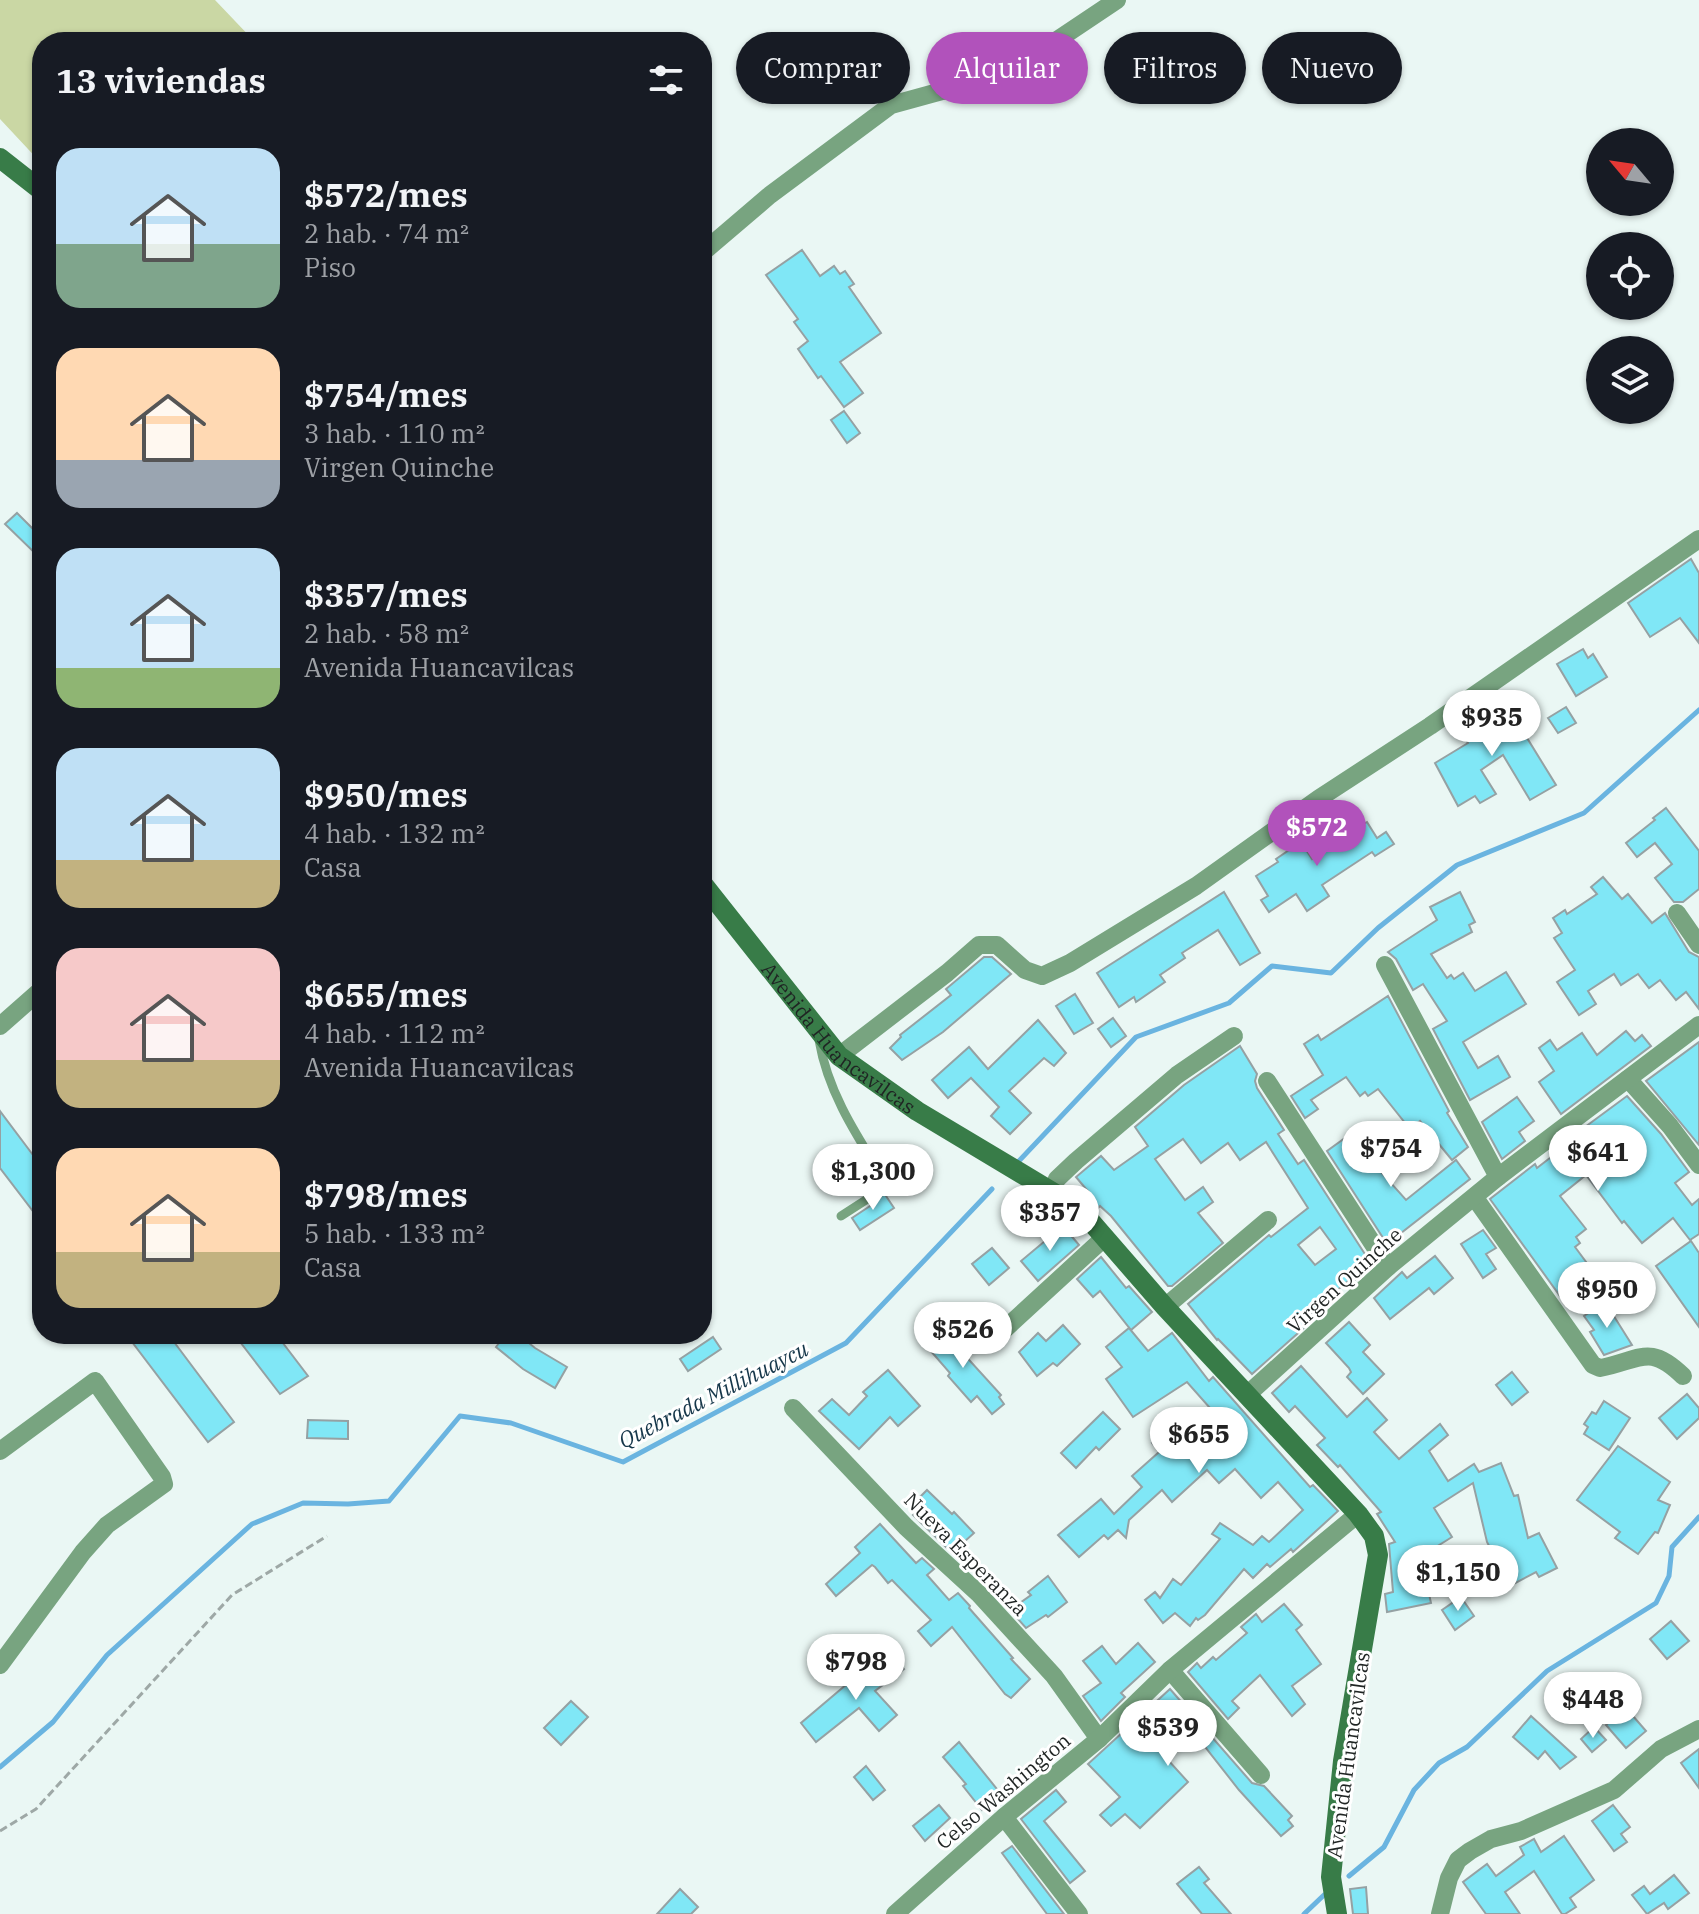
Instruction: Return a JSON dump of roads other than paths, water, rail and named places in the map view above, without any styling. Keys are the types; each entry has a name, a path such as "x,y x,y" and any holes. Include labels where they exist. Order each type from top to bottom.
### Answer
{"street":[{"path":"712,244 770,195 891,105 942,91 979,88 1014,69 1117,0"},
{"path":"0,158 32,183"},
{"path":"839,1056 979,945 997,945 1025,970 1042,976 1070,963 1196,886 1699,539"},
{"name":"Avenida Huancavilcas","path":"712,896 839,1056 917,1111 1079,1208 1165,1307 1358,1514 1374,1536 1378,1555 1343,1761 1331,1877 1337,1914"},
{"path":"1677,913 1699,945"},
{"path":"1385,965 1498,1177"},
{"path":"0,1026 32,998"},
{"name":"Virgen Quinche","path":"1248,1394 1388,1267 1498,1177 1699,1025"},
{"path":"1051,1192 1057,1179 1076,1161 1177,1075 1234,1036"},
{"path":"1628,1079 1670,1126 1699,1165"},
{"path":"1267,1081 1388,1267"},
{"path":"1475,1198 1593,1365 1600,1368 1642,1357 1660,1357 1683,1376"},
{"path":"1165,1307 1268,1220"},
{"path":"994,1339 1104,1238"},
{"path":"0,1451 95,1381 164,1484 107,1525 83,1552 0,1665"},
{"name":"Nueva Esperanza","path":"793,1408 906,1527 978,1593 1054,1676 1099,1739"},
{"name":"Celso Washington","path":"895,1914 1004,1817 1099,1739 1170,1670 1358,1514"},
{"path":"1170,1670 1261,1775"},
{"path":"1440,1914 1449,1878 1458,1860 1470,1851 1491,1839 1521,1831 1614,1790 1661,1749 1699,1729"},
{"path":"1004,1817 1079,1914"}],"lane":[{"path":"817,1029 831,1088 885,1181 872,1196 841,1216"}],"waterway":[{"name":"Quebrada Millihuaycu","path":"1017,1163 1136,1037 1229,1003 1272,966 1331,973 1378,928 1457,865 1584,813 1699,710"},
{"name":"Quebrada Millihuaycu","path":"0,1767 53,1722 107,1655 252,1524 303,1503 389,1501 460,1416 511,1423 623,1462 846,1343 992,1189"},
{"path":"1349,1876 1384,1847 1414,1790 1439,1763 1467,1747 1547,1671 1656,1603 1669,1576 1672,1547 1699,1517"},
{"path":"1304,1914 1324,1895"}]}
